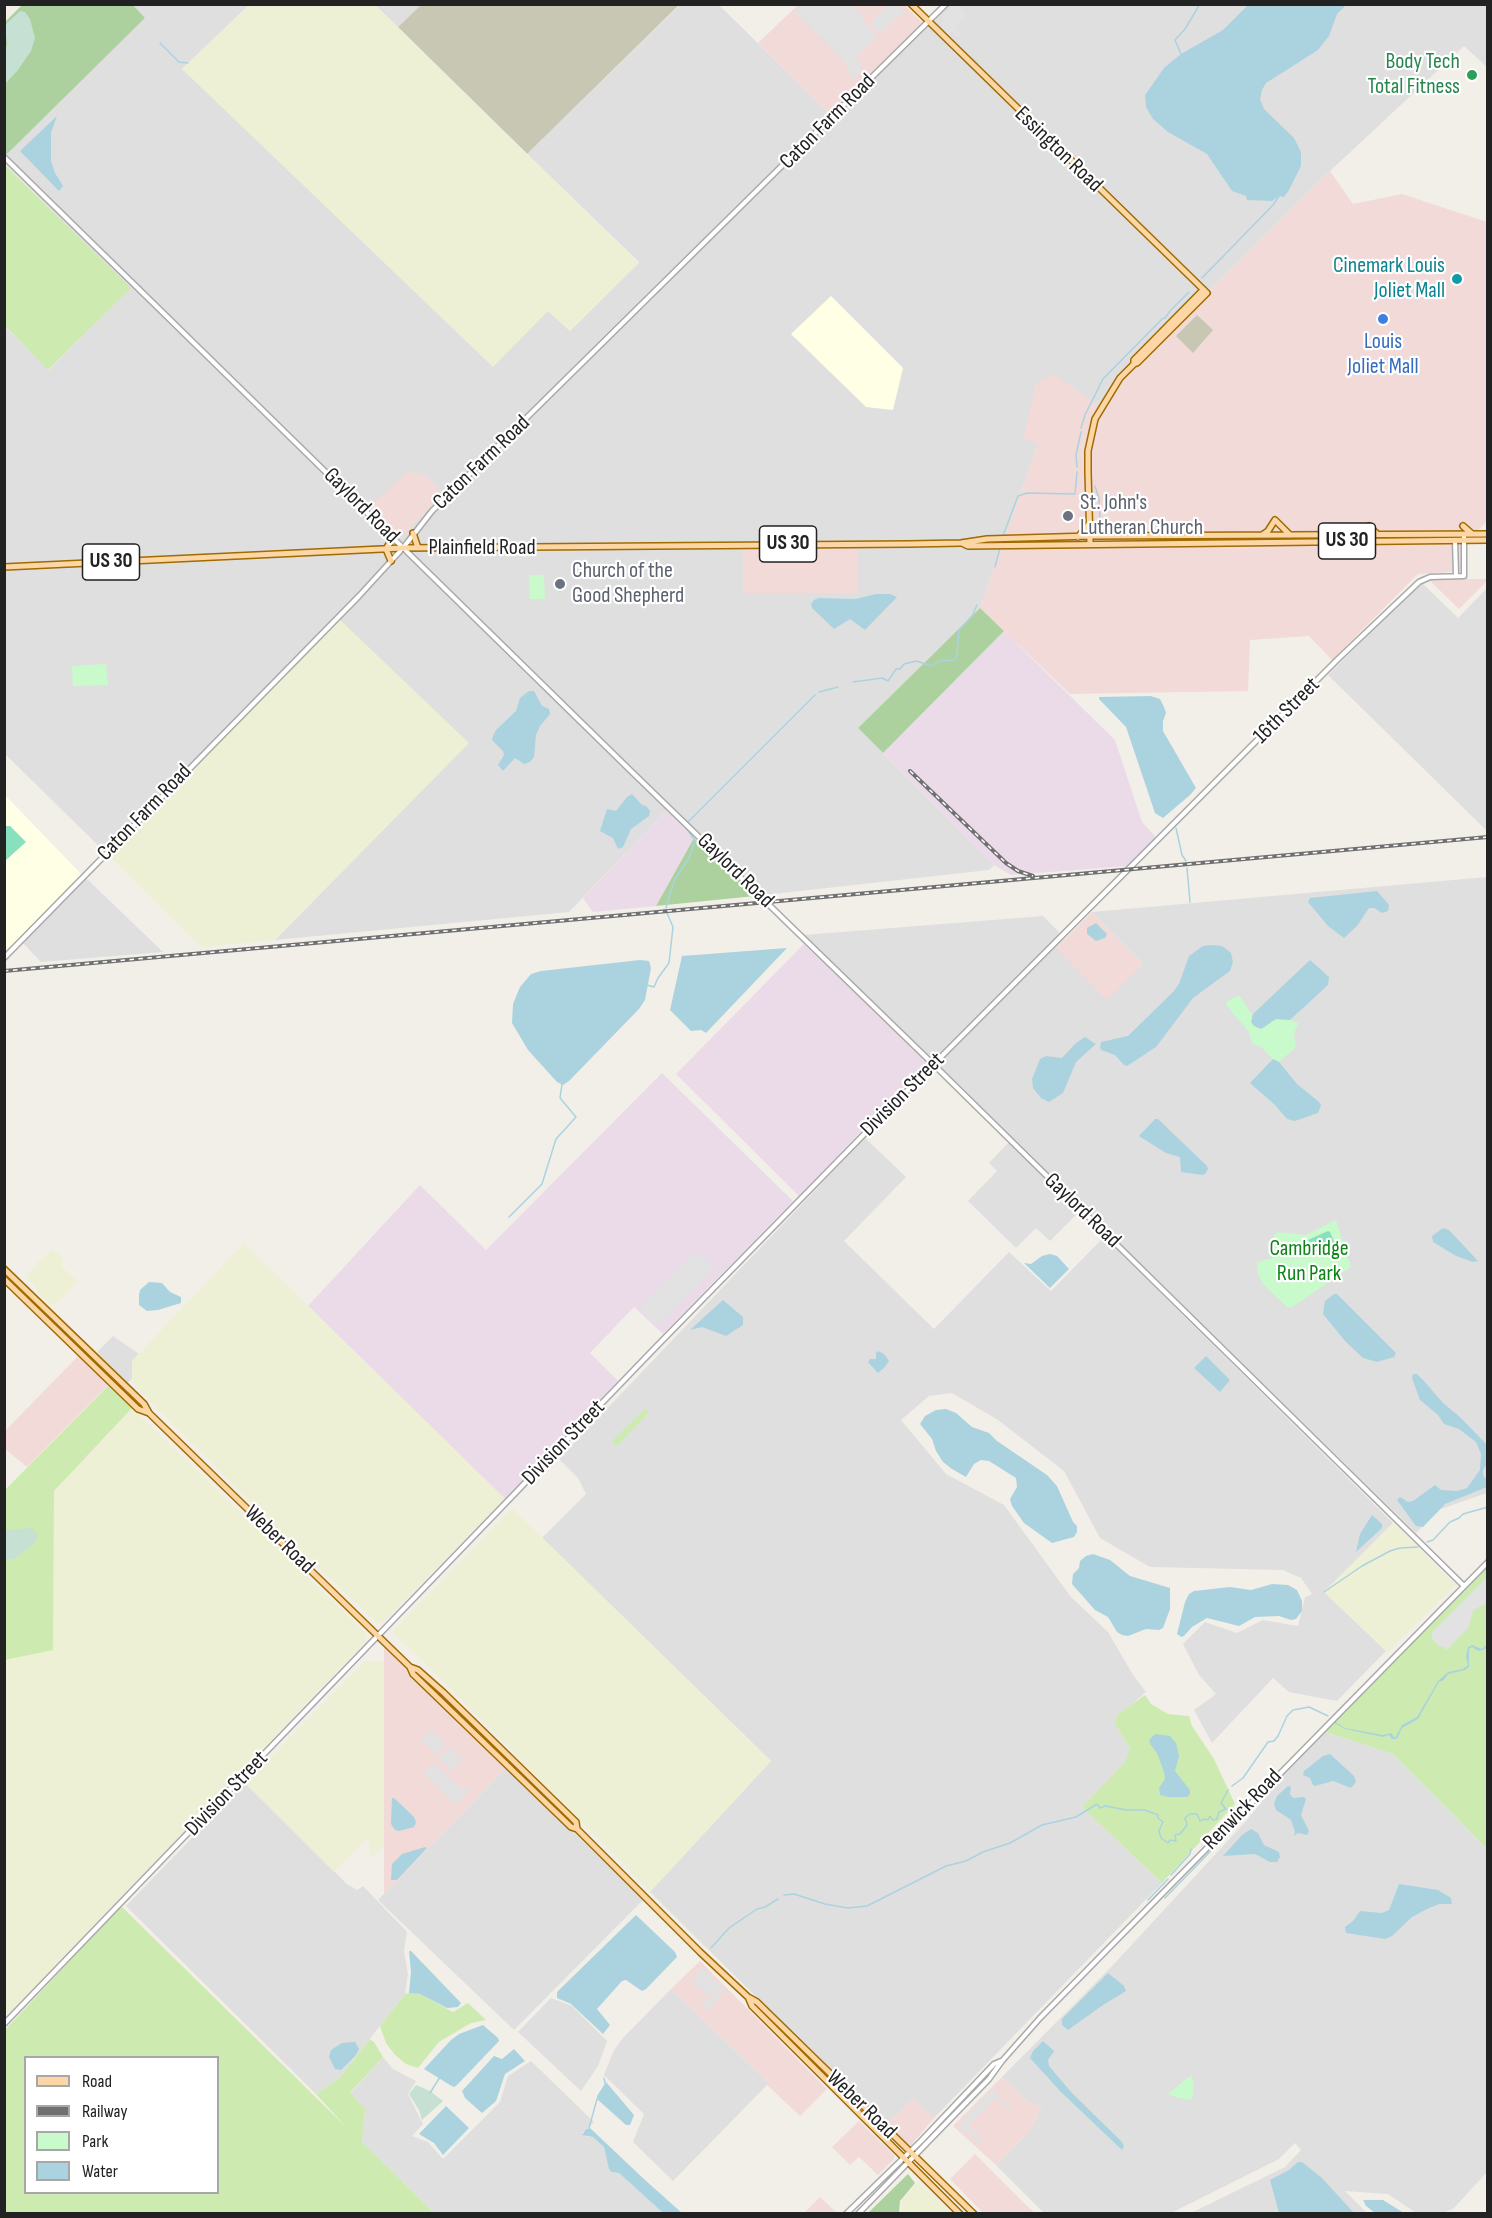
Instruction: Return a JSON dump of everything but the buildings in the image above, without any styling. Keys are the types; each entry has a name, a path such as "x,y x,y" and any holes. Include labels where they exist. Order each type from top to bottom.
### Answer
{"main road":[{"name":"Essington Road","path":"911,4 1205,292 1134,360 1134,364 1110,391 1094,425 1088,451 1090,523"},
{"path":"1260,536 1268,531 1275,520 1291,536"},
{"path":"1090,523 1103,536"},
{"path":"1078,537 1090,523"},
{"path":"1090,523 1090,540"},
{"path":"1463,526 1472,534"},
{"path":"413,533 418,548"},
{"name":"Plainfield Road","path":"1464,538 1472,534 1488,534"},
{"path":"390,535 386,549 391,561"},
{"name":"Plainfield Road","path":"4,567 403,548 961,543 987,539 1078,537 1090,540 1103,536 1379,535 1455,538"},
{"name":"Plainfield Road","path":"961,543 968,546 1090,540 1455,538 1488,540"},
{"name":"Weber Road","path":"4,1269 144,1404 148,1413 410,1667 418,1670 452,1701 576,1822 577,1829 974,2214"},
{"name":"Weber Road","path":"4,1278 138,1409 148,1413"},
{"name":"Weber Road","path":"748,1997 752,2006 960,2214"}],"street":[{"name":"Caton Farm Road","path":"5,958 359,597 450,493 564,383 945,4"},
{"name":"Gaylord Road","path":"4,157 1464,1586"},
{"path":"1455,538 1456,575"},
{"name":"16th Street","path":"1130,870 1338,659 1419,582 1430,577 1464,576 1464,538"},
{"name":"Division Street","path":"4,2024 643,1361 933,1064 1130,870"},
{"name":"Renwick Road","path":"846,2214 989,2079 1040,2018 1488,1562"},
{"name":"Renwick Road","path":"858,2214 906,2159"}],"shaded area":[{"path":"803,4 852,5 864,16 861,19 877,36 855,58 862,65 859,68 861,71 853,79 841,57 798,15 796,11"},
{"path":"889,4 897,5 904,12 879,33 870,24"},
{"path":"133,5 249,5 182,69 548,311 570,331 639,262 527,154 680,5 719,5 831,115 942,5 1487,5 1487,67 1464,46 1330,171 1130,369 1116,386 1104,410 1038,444 980,608 858,728 994,865 989,870 755,896 666,811 569,912 275,940 468,743 108,855 5,754 4,326 49,370 130,288 5,164 4,156 145,18"},
{"path":"249,5 375,5 639,263 570,331 548,311 493,367 182,69"},
{"path":"375,5 421,5 398,27"},
{"path":"421,5 679,5 527,154 398,27"},
{"path":"798,5 904,5 923,23 831,115 758,43"},
{"path":"954,5 962,5 960,7 966,17 955,28 961,35 958,38 952,32 949,35 940,25 944,20 941,17"},
{"path":"20,11 25,12 30,19 35,38 31,51 5,84 7,44 5,25"},
{"name":"Louis Joliet Mall","path":"1330,171 1353,204 1402,194 1487,222 1487,521 1464,545 1463,571 1418,574 1332,660 1309,636 1250,640 1248,691 1070,694 980,608 1038,444 1023,439 1036,383 1054,374 1104,410 1116,386 1130,369"},
{"path":"831,296 903,368 893,410 866,407 791,334"},
{"path":"1197,315 1213,330 1193,353 1176,336"},
{"path":"408,472 424,474 444,494 401,537 370,506"},
{"path":"743,549 857,549 857,593 743,593"},
{"path":"1428,579 1487,579 1488,580 1459,609"},
{"path":"1421,582 1458,618 1487,588 1487,831 1328,675"},
{"path":"337,617 469,743 275,940 201,947 108,855"},
{"path":"1004,631 1115,740 1142,822 1156,837 1128,866 1011,875 994,865 883,753"},
{"path":"5,795 82,875 5,953"},
{"path":"666,811 694,838 656,906 593,912 583,898"},
{"path":"1487,877 1487,1493 1441,1509 1416,1533 804,935 1043,916 1065,938 1056,948 1143,964 1092,912"},
{"path":"86,878 163,952 41,962 23,943"},
{"path":"1092,912 1143,964 1107,1000 1056,948"},
{"path":"804,944 929,1060 799,1196 676,1074"},
{"path":"662,1073 793,1201 663,1334 634,1307 590,1353 618,1381 505,1499 308,1306 420,1185 486,1250"},
{"path":"865,1138 906,1177 844,1241 934,1329 1009,1252 1051,1291 1104,1237 1393,1523 1324,1592 1386,1651 1337,1701 1289,1692 1273,1678 1212,1743 1194,1710 1216,1694 1199,1675 1183,1644 1205,1622 1237,1633 1263,1620 1298,1626 1305,1597 1312,1594 1301,1578 1283,1570 1150,1567 1100,1538 1064,1471 998,1420 952,1393 929,1396 901,1420 946,1474 1004,1505 1071,1597 1108,1632 1133,1675 1146,1692 1116,1718 1116,1726 1130,1748 1125,1763 1082,1807 1162,1883 934,2118 913,2099 886,2125 650,1892 771,1761 542,1538 586,1494 578,1478 559,1459"},
{"path":"1009,1142 1080,1211 1050,1241 1036,1228 1016,1248 968,1201 997,1171 989,1163"},
{"path":"244,1243 505,1499 382,1623 378,1624 271,1523 136,1387 132,1379 132,1361"},
{"path":"52,1250 60,1255 64,1262 61,1266 78,1281 58,1302 51,1305 38,1293 33,1283 25,1278"},
{"path":"698,1251 711,1264 709,1266 712,1271 660,1324 657,1322 655,1324 641,1310 643,1308 641,1306 694,1252 696,1254"},
{"path":"113,1336 139,1354 132,1361 132,1379 127,1383 97,1352"},
{"path":"80,1354 110,1383 27,1467 5,1449 4,1432"},
{"path":"132,1408 366,1633 366,1641 5,2018 5,1660 53,1650 54,1491"},
{"path":"512,1508 771,1761 650,1892 428,1666 393,1634 395,1629"},
{"path":"1393,1523 1456,1585 1388,1652 1324,1592"},
{"path":"32,1528 38,1536 33,1545 14,1559 5,1559 5,1530"},
{"path":"1487,1577 1487,1603 1473,1610 1469,1627 1447,1650 1440,1647 1431,1638 1433,1636 1431,1633"},
{"path":"384,1647 507,1767 384,1894"},
{"path":"365,1661 384,1661 384,1845 370,1859 368,1837 334,1872 245,1783"},
{"path":"433,1728 435,1729 433,1732 446,1744 436,1754 421,1740"},
{"path":"1319,1730 1393,1754 1487,1849 1487,2172 1454,2208 1443,2213 1416,2213 1388,2194 1345,2191 1367,2213 1191,2213 1285,2167 1301,2150 1295,2143 1279,2159 1171,2213 1044,2213 996,2165 1030,2130 1041,2107 1027,2101 1002,2077 1113,1965 1247,1820"},
{"path":"449,1747 460,1758 462,1756 464,1758 451,1771 438,1758"},
{"path":"433,1763 462,1789 466,1786 470,1790 455,1805 424,1773"},
{"path":"507,1767 643,1900 514,2030 378,1900"},
{"path":"245,1783 347,1884 357,1890 363,1886 407,1932 404,1951 408,1974 405,1994 340,2077 316,2094 126,1906"},
{"path":"700,1961 827,2089 800,2116 671,1989"},
{"path":"703,1968 712,1978 711,1980 713,1979 727,1992 725,1994 722,1991 719,1994 721,1997 707,2011 703,2007 704,2002 718,1991 707,1997 701,1987 698,1988 693,1982 697,1978 694,1975"},
{"path":"671,1989 769,2083 673,2181 633,2142 644,2114 604,2075 613,2052 622,2039"},
{"path":"551,1998 572,2006 607,2041 598,2066 581,2091 518,2032"},
{"path":"383,2057 393,2069 416,2081 408,2094 423,2124 412,2136 428,2142 443,2159 500,2102 508,2076 531,2061 594,2122 582,2133 593,2137 604,2147 612,2172 619,2173 663,2213 434,2213 362,2142 365,2108 350,2094"},
{"path":"1002,2077 1027,2101 1041,2107 1030,2130 996,2165 953,2126"},
{"path":"416,2085 430,2091 443,2101 422,2120 409,2094"},
{"path":"992,2090 996,2090 996,2094 1011,2108 1009,2111 996,2098 969,2126 982,2140 979,2143 966,2130 962,2133 960,2123"},
{"path":"913,2098 934,2118 908,2149 886,2125"},
{"path":"859,2121 894,2155 894,2159 878,2175 859,2157 850,2165 832,2147"},
{"path":"975,2154 1035,2213 982,2212 950,2179"},
{"path":"918,2181 951,2213 901,2213 902,2200"},
{"path":"820,2197 837,2213 804,2213"}],"green space":[{"path":"23,4 133,5 145,18 7,154 4,151 4,23"},
{"path":"4,164 131,288 48,370 5,326"},
{"path":"529,575 544,575 545,599 530,599"},
{"path":"980,608 1004,631 883,753 858,728"},
{"path":"106,664 108,685 73,686 72,666"},
{"path":"5,826 10,826 26,842 5,861"},
{"path":"694,838 755,896 656,906"},
{"path":"1239,995 1252,1015 1251,1017 1264,1028 1276,1019 1298,1023 1294,1034 1296,1047 1279,1062 1260,1046 1252,1044 1249,1032 1226,1005 1228,1001"},
{"name":"Cambridge Run Park","path":"1336,1220 1351,1267 1291,1308 1287,1307 1263,1284 1258,1274 1257,1262 1280,1256 1273,1236 1278,1232 1306,1235"},
{"path":"1328,1231 1338,1251 1325,1254 1316,1251 1308,1240"},
{"path":"108,1386 132,1408 54,1491 53,1650 5,1660 5,1490"},
{"path":"645,1409 648,1411 647,1415 618,1445 614,1445 613,1440"},
{"path":"1487,1560 1487,1849 1393,1754 1319,1730"},
{"path":"1145,1695 1151,1704 1168,1714 1189,1716 1192,1726 1214,1759 1235,1804 1162,1883 1082,1807 1125,1762 1130,1748 1116,1726 1116,1718 1118,1714"},
{"path":"121,1906 346,2127 316,2094 340,2077 370,2039 374,2042 383,2057 350,2093 365,2108 362,2142 434,2213 5,2213 5,2030"},
{"path":"405,1994 420,1994 453,2012 468,2003 486,2020 471,2023 439,2042 418,2068 406,2064 386,2043 380,2026"},
{"path":"1191,2075 1194,2083 1192,2100 1168,2094"},
{"path":"908,2174 915,2183 900,2201 899,2213 868,2213"}],"water":[{"path":"1248,5 1346,5 1337,14 1329,36 1318,50 1266,83 1262,90 1260,99 1264,109 1294,138 1301,152 1301,166 1289,190 1284,197 1279,196 1272,201 1247,200 1246,196 1232,191 1207,154 1168,132 1153,119 1146,107 1145,95 1164,68 1181,54 1223,30"},
{"path":"57,116 51,133 51,161 63,186 59,191 20,151"},
{"path":"876,594 890,594 897,597 865,630 850,619 834,629 812,608 811,604 819,598 855,599"},
{"path":"529,691 534,691 542,706 549,709 550,714 536,735 534,757 530,762 524,764 515,758 503,771 498,765 504,755 503,751 492,740 493,736 496,730 516,711 520,698"},
{"path":"1151,696 1160,699 1164,707 1166,713 1163,731 1196,788 1163,818 1155,813 1126,727 1099,699 1099,697"},
{"path":"632,794 650,811 649,816 631,829 623,847 618,849 613,838 600,831 607,809 616,811"},
{"path":"1377,891 1389,905 1388,911 1382,913 1369,908 1357,926 1344,938 1328,926 1308,902 1310,898"},
{"path":"1096,923 1107,934 1105,938 1096,941 1087,934 1087,928"},
{"path":"1203,946 1222,946 1231,953 1233,962 1230,971 1193,998 1156,1047 1127,1066 1115,1055 1101,1050 1101,1042 1128,1036 1173,992 1179,984 1189,956"},
{"path":"787,948 706,1033 701,1030 691,1031 670,1010 682,956"},
{"path":"640,960 649,961 651,968 645,1000 639,1009 569,1081 563,1085 557,1082 528,1050 512,1023 513,1004 520,987 531,974 541,971"},
{"path":"1310,960 1329,977 1328,985 1290,1020 1276,1019 1261,1029 1254,1026 1251,1022 1253,1014"},
{"path":"1085,1037 1096,1044 1076,1062 1063,1093 1049,1102 1041,1098 1033,1088 1032,1079 1040,1059 1046,1056 1062,1058"},
{"path":"1273,1059 1279,1062 1297,1084 1319,1102 1321,1105 1318,1113 1295,1121 1287,1119 1250,1083"},
{"path":"1155,1119 1158,1119 1207,1166 1205,1174 1181,1172 1180,1157 1166,1153 1139,1136"},
{"path":"1443,1228 1449,1230 1478,1261 1473,1262 1456,1256 1433,1242 1432,1236"},
{"path":"1050,1254 1057,1256 1069,1269 1050,1288 1024,1263 1031,1264 1042,1256"},
{"path":"149,1282 162,1283 170,1292 181,1297 181,1303 147,1311 139,1305 139,1296 140,1290"},
{"path":"1337,1294 1396,1353 1394,1357 1377,1362 1363,1358 1345,1341 1323,1314 1325,1301"},
{"path":"723,1300 743,1317 743,1325 726,1336 702,1327 690,1330"},
{"path":"878,1351 884,1354 889,1361 878,1373 868,1362 870,1359 876,1359"},
{"path":"1206,1356 1230,1380 1220,1392 1194,1368"},
{"path":"1413,1374 1417,1374 1443,1403 1487,1445 1487,1464 1483,1475 1487,1481 1487,1487 1445,1504 1423,1527 1416,1526 1397,1500 1400,1497 1408,1502 1413,1501 1435,1485 1441,1490 1457,1491 1467,1488 1480,1470 1481,1454 1476,1442 1459,1429 1444,1424 1438,1415 1420,1400 1412,1378"},
{"path":"946,1409 956,1413 972,1427 989,1433 1047,1475 1057,1486 1077,1526 1074,1537 1052,1543 1024,1523 1010,1499 1017,1487 1016,1478 989,1461 981,1460 974,1464 966,1477 943,1462 932,1439 920,1424 925,1416 936,1410"},
{"path":"1372,1515 1382,1524 1382,1528 1356,1552 1360,1534"},
{"path":"1093,1554 1110,1560 1130,1576 1170,1588 1170,1609 1163,1628 1146,1629 1128,1636 1122,1635 1117,1632 1108,1617 1095,1610 1072,1584 1073,1574 1079,1568 1080,1561"},
{"path":"1272,1584 1288,1585 1297,1590 1302,1601 1302,1611 1296,1619 1291,1620 1279,1616 1255,1617 1239,1626 1207,1618 1192,1627 1184,1636 1177,1634 1185,1602 1189,1594 1194,1591 1230,1587 1251,1590"},
{"path":"1487,1644 1487,1648 1483,1650 1478,1651 1472,1647 1469,1649 1469,1667 1465,1670 1448,1674 1444,1680 1439,1682 1418,1719 1402,1728 1397,1739 1392,1739 1389,1735 1383,1737 1345,1729 1333,1722 1345,1728 1383,1735 1391,1733 1395,1738 1402,1725 1417,1717 1438,1681 1448,1672 1463,1669 1468,1665 1466,1656 1468,1647 1472,1645 1482,1649"},
{"path":"1155,1734 1170,1736 1176,1743 1179,1756 1175,1771 1190,1790 1187,1797 1160,1795 1159,1788 1165,1779 1164,1772 1149,1740"},
{"path":"1330,1754 1354,1776 1356,1782 1351,1788 1333,1781 1315,1786 1310,1778 1303,1775 1304,1771 1323,1756"},
{"path":"1288,1786 1291,1787 1290,1794 1293,1798 1304,1797 1306,1799 1301,1815 1309,1831 1307,1835 1298,1833 1294,1836 1291,1820 1276,1810 1274,1804 1277,1796"},
{"path":"392,1798 414,1817 416,1822 414,1827 395,1830 391,1824"},
{"path":"1251,1829 1258,1833 1264,1845 1279,1852 1280,1857 1277,1862 1270,1862 1255,1854 1223,1856 1242,1835"},
{"path":"427,1848 397,1880 391,1880 392,1864 402,1854"},
{"path":"1399,1884 1438,1890 1451,1898 1452,1904 1439,1904 1427,1909 1412,1917 1392,1936 1385,1939 1346,1933 1345,1927 1360,1911 1382,1913 1389,1910"},
{"path":"636,1915 675,1952 677,1957 642,1991 626,1980 622,1981 597,2009 610,2025 603,2034 571,2004 557,1998 557,1992"},
{"path":"409,1951 461,2003 458,2007 447,2008 420,1994 409,1993 411,1972"},
{"path":"1108,1973 1124,1986 1126,1991 1068,2030 1062,2025 1062,2019"},
{"path":"483,2025 499,2041 457,2085 454,2087 424,2069 459,2034"},
{"path":"1043,2041 1054,2051 1048,2060 1049,2066 1071,2092 1122,2142 1124,2146 1122,2150 1061,2092 1030,2058 1033,2051"},
{"path":"355,2042 359,2049 356,2055 341,2070 335,2069 329,2057 331,2050 342,2043"},
{"path":"514,2049 525,2061 505,2074 496,2101 482,2113 465,2098 462,2091 494,2056 502,2059"},
{"path":"606,2082 634,2115 630,2125 626,2125 597,2099"},
{"path":"446,2106 469,2128 443,2155 434,2143 419,2134"},
{"path":"590,2128 682,2213 663,2213 619,2173 612,2172 609,2169 604,2147 593,2137 582,2135 586,2129"},
{"path":"1298,2162 1302,2162 1322,2178 1354,2213 1279,2213 1270,2180 1289,2170"},
{"path":"1363,2200 1383,2200 1404,2213 1375,2213 1366,2206"}],"waterway":[{"path":"1181,54 1175,40 1185,29 1200,4"},
{"path":"160,43 179,62 188,63"},
{"path":"1202,278 1279,196"},
{"path":"1081,428 1103,379 1189,292"},
{"path":"1077,467 1076,455 1081,432"},
{"path":"1003,536 1018,496 1027,493 1075,494 1077,472"},
{"path":"1095,486 1099,499 1100,519 1112,526 1134,532"},
{"path":"995,567 1000,548"},
{"path":"853,682 882,678 888,681 896,669 916,661 932,666 939,661 954,660 957,656 959,630 972,616 977,605"},
{"path":"819,692 838,687"},
{"path":"688,822 815,695"},
{"path":"666,908 674,881 689,858 695,841 685,826"},
{"path":"1176,828 1182,855 1186,861"},
{"path":"1187,868 1190,902"},
{"path":"647,985 654,987 669,963 673,927 667,913"},
{"path":"509,1217 542,1184 556,1139 576,1117 560,1098 562,1084"},
{"path":"1427,1542 1433,1540 1450,1522 1463,1514 1488,1507"},
{"path":"1324,1592 1362,1566 1390,1551 1418,1547"},
{"path":"1232,1786 1243,1778 1268,1742 1274,1741 1287,1716 1293,1710 1309,1707 1328,1716"},
{"path":"784,1895 794,1894 825,1904 848,1908 867,1906 946,1866 966,1861 983,1852 1010,1843 1042,1825 1076,1817 1097,1804 1100,1808 1105,1806 1145,1810 1158,1815 1163,1822 1159,1831 1161,1838 1168,1843 1170,1840 1176,1841 1175,1835 1180,1834 1187,1825 1185,1818 1190,1814 1197,1814 1200,1821 1208,1820 1210,1816 1213,1820 1217,1819 1219,1812 1226,1809 1221,1803 1228,1790"},
{"path":"1234,1827 1242,1820"},
{"path":"1165,1898 1233,1828"},
{"path":"1171,1875 1190,1854 1191,1849"},
{"path":"1148,1900 1168,1879"},
{"path":"711,1948 729,1928 757,1909 778,1899"},
{"path":"430,2093 440,2077"},
{"path":"604,2078 605,2083"},
{"path":"589,2128 597,2099"}],"railway":[{"path":"910,771 1006,863 1018,871 1033,876"},
{"path":"4,971 1488,837"}],"place":[{"name":"Body Tech Total Fitness","path":"1472,75"},
{"name":"Cinemark Louis Joliet Mall","path":"1457,279"},
{"name":"Louis Joliet Mall","path":"1383,319"},
{"name":"St. John's Lutheran Church","path":"1068,516"},
{"name":"Church of the Good Shepherd","path":"560,584"}]}
